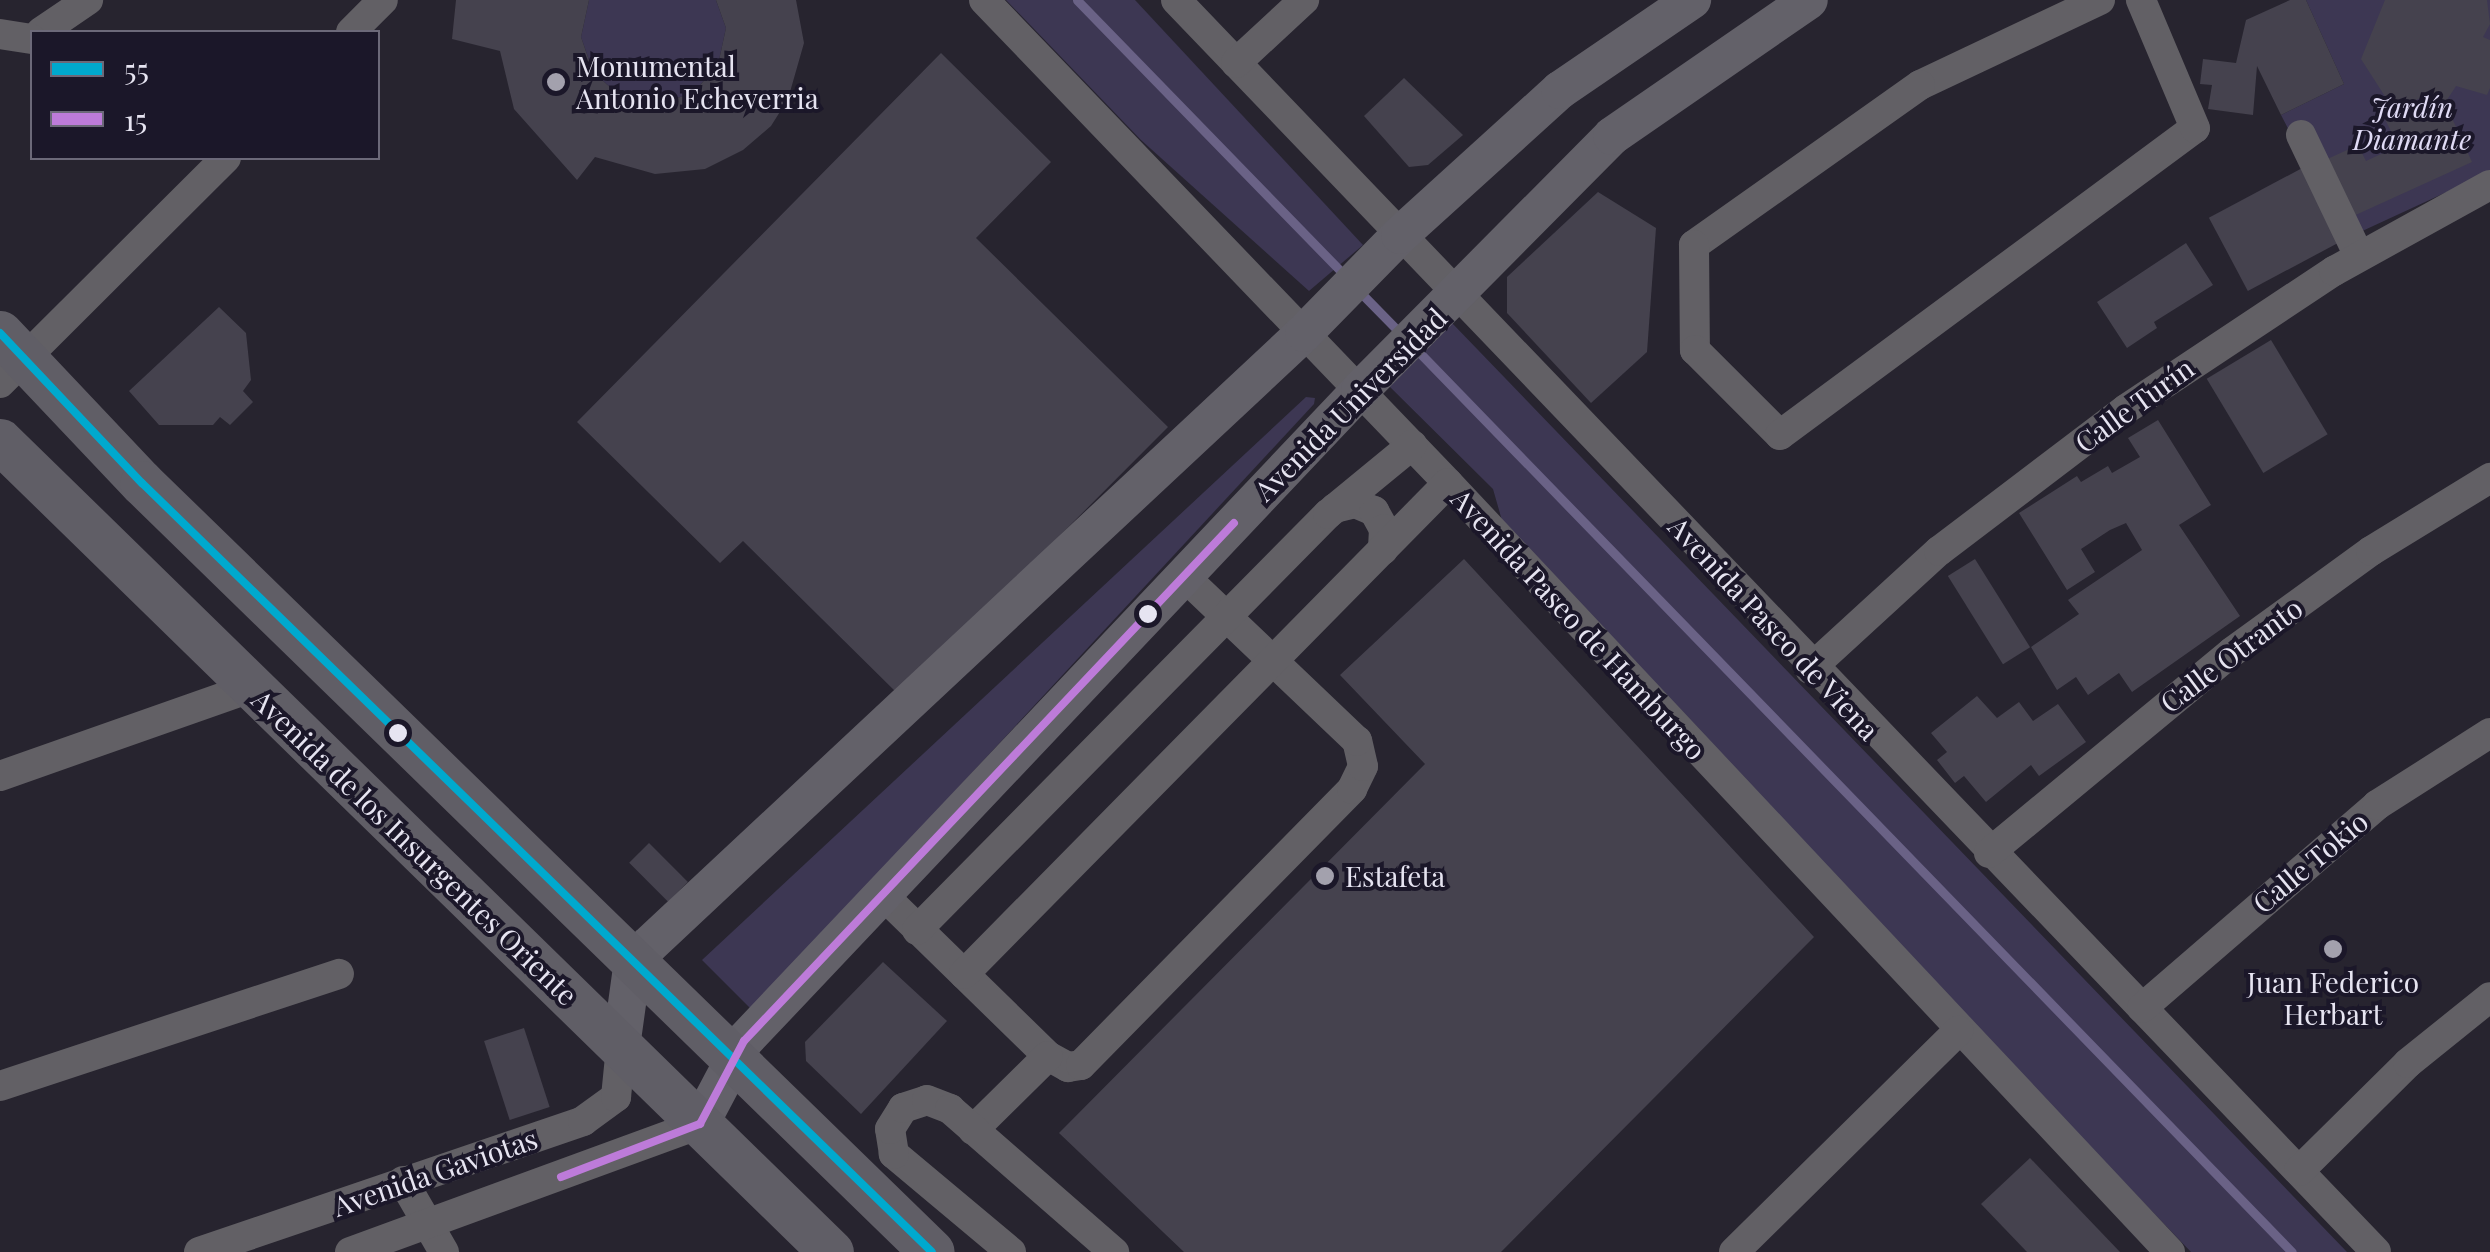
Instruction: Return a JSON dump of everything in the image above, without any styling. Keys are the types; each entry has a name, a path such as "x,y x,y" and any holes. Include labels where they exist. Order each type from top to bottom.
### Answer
{"highway":[{"path":"9,358 743,1050 932,1252"},
{"name":"Avenida de los Insurgentes Oriente","path":"0,440 831,1252"}],"main road":[{"path":"620,1047 640,953 1560,90 1692,0"},
{"name":"Avenida Universidad","path":"700,1124 743,1050 1372,378 1612,136 1808,0"}],"street":[{"path":"45,30 88,0"},
{"path":"353,30 383,0"},
{"name":"Avenida Paseo de Hamburgo","path":"984,0 1372,378 1412,445 1958,1031 2170,1252"},
{"name":"Avenida Paseo de Viena","path":"1176,0 1236,64 1388,248 1460,293 1810,669 2376,1252"},
{"path":"1236,64 1304,0"},
{"path":"2100,0 1920,85 1694,245 1695,350 1780,434 2195,128 2141,0"},
{"path":"0,34 30,39"},
{"path":"2300,135 2360,256"},
{"path":"9,358 224,160"},
{"name":"Calle Turín","path":"1810,669 1876,605 2020,488 2209,351 2360,256 2490,185"},
{"path":"917,930 1335,508 1412,445"},
{"name":"Calle Otranto","path":"1989,854 2232,652 2371,551 2490,478"},
{"path":"964,974 1448,483"},
{"path":"1335,508 1355,502 1374,511 1384,529 1383,550"},
{"path":"885,897 1048,1056 1068,1068 1081,1065 1359,778 1356,741 1184,576"},
{"path":"0,776 250,688"},
{"name":"Calle Tokio","path":"2142,1008 2377,805 2490,732"},
{"path":"0,1086 339,974"},
{"path":"2299,1171 2408,1063 2490,997"},
{"path":"1734,1252 1958,1031"},
{"name":"Avenida Gaviotas","path":"199,1252 605,1109 619,1086 620,1047"},
{"path":"743,1050 958,1252"},
{"path":"973,1130 1048,1056"},
{"path":"1012,1252 902,1163 890,1142 895,1118 926,1100 950,1108 1114,1252"},
{"name":"Avenida Gaviotas","path":"369,1249 424,1223 700,1124"},
{"path":"403,1181 444,1252"},
{"path":"364,1196 369,1249"}],"green space":[{"path":"589,0 716,0 726,28 718,65 693,93 658,104 621,97 593,72 581,37"},
{"path":"1006,0 1135,0 1363,245 1309,291 1141,140"},
{"name":"Jardín Diamante","path":"2306,0 2490,0 2490,172 2345,239 2281,115 2344,84"},
{"path":"1452,323 2347,1252 2191,1252 1507,538 1493,489 1387,384"},
{"path":"1306,397 1315,398 1314,404 752,1010 702,960"}],"building":[{"name":"Monumental Antonio Echeverria","path":"456,0 589,0 581,37 593,72 621,97 658,104 693,93 718,65 726,28 716,0 796,0 804,43 788,99 771,126 743,150 705,169 655,174 595,157 577,180 514,109 500,51 452,39"},
{"path":"2290,0 2306,0 2344,84 2281,115 2257,66 2253,115 2208,109 2212,85 2200,84 2203,59 2236,63 2246,20"},
{"path":"2385,0 2487,0 2490,24 2483,37 2490,40 2490,88 2487,95 2456,86 2445,103 2472,162 2349,218 2323,161 2358,145 2366,161 2398,146 2384,117 2395,112 2361,59","holes":["2428,93 2445,103 2421,113 2415,101"]},
{"path":"941,53 1051,162 976,238 1168,427 900,696 743,541 720,563 577,422"},
{"path":"1404,78 1463,135 1428,165 1409,167 1364,116"},
{"path":"2306,166 2345,239 2248,291 2209,218"},
{"path":"1598,192 1656,228 1647,352 1591,403 1507,313 1507,277"},
{"path":"2186,243 2213,285 2154,322 2157,328 2127,348 2097,302"},
{"path":"219,307 246,333 251,380 243,391 253,402 230,425 220,417 213,425 159,425 129,391"},
{"path":"2271,340 2328,434 2263,473 2207,379"},
{"path":"2158,420 2211,505 2179,525 2240,616 2132,692 2119,673 2088,695 2076,677 2057,690 2031,647 2079,614 2068,600 2142,550 2126,523 2110,530 2081,549 2095,572 2067,590 2019,513 2077,476 2081,482 2108,466 2112,473 2140,457 2128,438"},
{"path":"1464,559 1814,937 1501,1252 1184,1252 1059,1133 1425,764 1340,675"},
{"path":"1975,559 2030,647 2003,664 1948,576"},
{"path":"1977,696 1997,718 2019,702 2033,721 2058,704 2086,742 2039,776 2031,765 1986,802 1964,776 1955,783 1937,760 1947,752 1931,733"},
{"path":"649,843 688,882 668,902 629,863"},
{"path":"883,962 947,1021 861,1114 806,1061 805,1042"},
{"path":"524,1028 550,1107 510,1120 484,1041"},
{"path":"2030,1158 2120,1252 2027,1252 1981,1204"}],"waterway":[{"path":"1077,0 1347,278"},
{"path":"1357,289 1402,335"},
{"path":"1413,346 2292,1252"}],"transit line":[{"name":"55","path":"0,333 142,483 932,1252"},
{"name":"15","path":"561,1177 700,1124 744,1041 1234,523"}],"place":[{"name":"Monumental Antonio Echeverria","path":"556,82"},
{"name":"Estafeta","path":"1325,876"},
{"name":"Juan Federico Herbart","path":"2333,949"}]}
